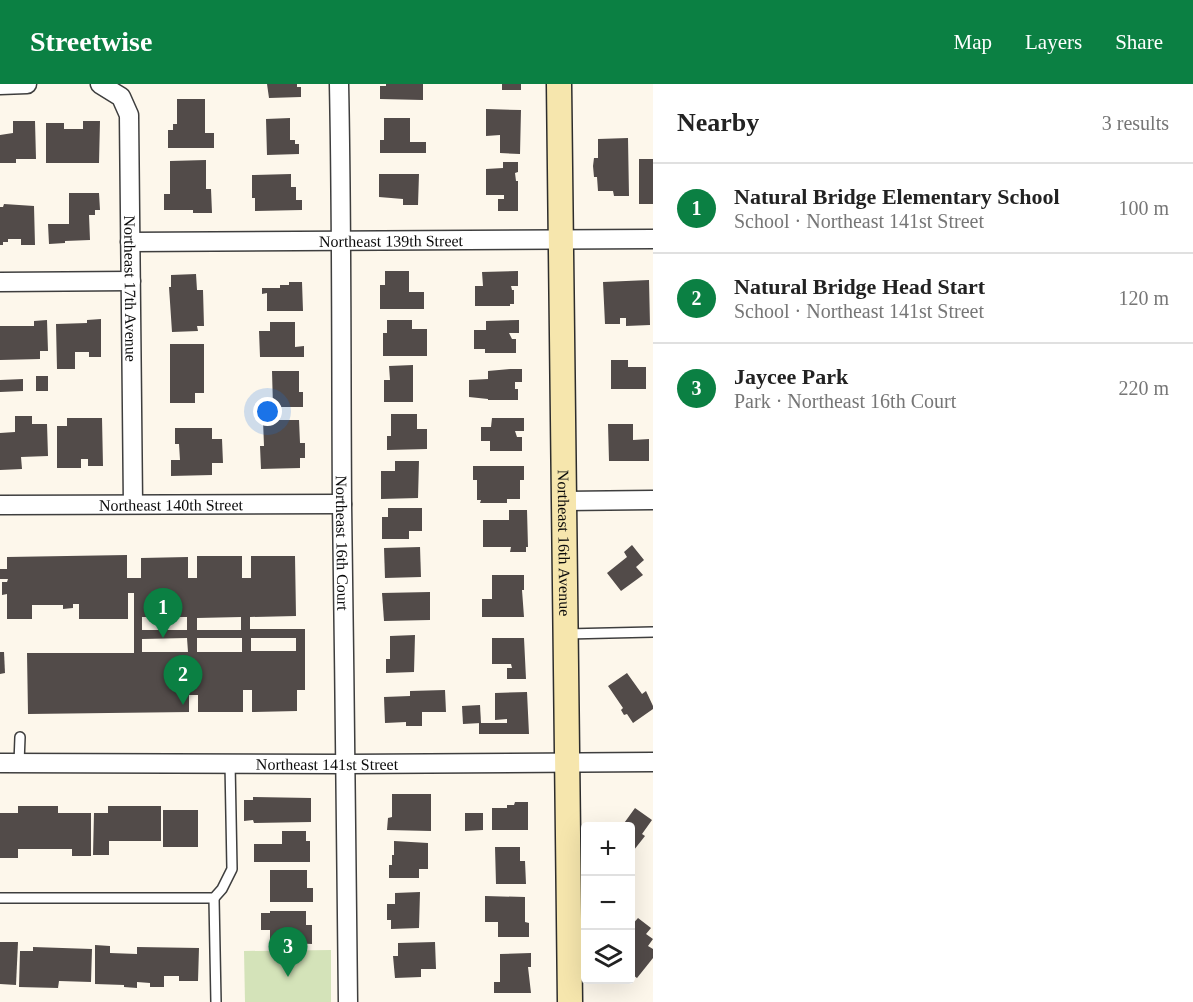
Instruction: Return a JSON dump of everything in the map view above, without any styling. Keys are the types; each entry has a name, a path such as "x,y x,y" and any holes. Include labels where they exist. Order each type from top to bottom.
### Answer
{"street":[{"path":"0,85 27,84"},
{"name":"Northeast 17th Avenue","path":"100,84 121,97 129,115 133,504"},
{"name":"Northeast 16th Court","path":"339,84 348,1002"},
{"name":"Northeast 16th Avenue","path":"559,84 570,1002"},
{"name":"Northeast 139th Street","path":"130,242 653,239"},
{"path":"0,282 131,281"},
{"path":"564,501 653,501"},
{"name":"Northeast 140th Street","path":"0,506 342,504"},
{"name":"Northeast 141st Street","path":"0,763 653,762"}],"lane":[{"path":"566,634 653,632"},
{"path":"20,738 20,763"},
{"path":"216,1002 214,898 228,880 232,869 230,763"},
{"path":"0,898 214,898"}],"green space":[{"path":"331,950 331,1002 245,1002 244,951"}],"building":[{"path":"267,84 297,84 297,87 301,87 301,97 269,98"},
{"path":"386,84 423,84 423,100 380,99 380,86 386,86"},
{"path":"502,84 521,84 521,90 502,90"},
{"path":"177,99 205,99 205,133 214,133 214,148 168,148 168,130 173,130 173,124 177,124"},
{"path":"486,109 521,110 520,154 500,153 500,135 486,136"},
{"path":"290,118 290,140 295,140 295,144 299,144 299,154 267,155 266,119"},
{"path":"384,118 410,118 410,142 426,142 426,153 380,153 380,140 384,140"},
{"path":"13,121 35,121 36,159 16,159 16,163 0,163 0,135 13,133"},
{"path":"83,121 100,121 99,163 46,163 46,123 64,123 64,129 83,129"},
{"path":"628,138 629,196 614,196 613,191 598,191 593,166 594,158 598,158 598,139"},
{"path":"639,159 653,159 653,204 639,204"},
{"path":"206,160 206,189 211,189 212,213 193,213 193,210 164,210 164,194 170,194 170,161"},
{"path":"503,162 518,162 518,172 515,173 516,181 518,181 518,211 498,211 498,199 504,199 504,195 486,195 486,169 503,168"},
{"path":"291,174 291,187 296,187 296,200 302,200 302,210 255,211 255,198 252,198 252,175"},
{"path":"379,174 419,174 418,205 403,205 403,199 379,197"},
{"path":"69,193 99,193 100,210 95,210 95,215 89,215 90,240 49,244 48,224 69,224"},
{"path":"4,204 34,206 35,245 21,245 21,239 8,239 8,242 0,245 0,207"},
{"path":"385,271 409,271 409,292 424,292 424,309 380,309 380,285 385,285"},
{"path":"518,271 518,286 511,286 514,290 514,304 475,306 475,286 483,286 482,272"},
{"path":"196,274 197,290 203,290 204,326 197,326 198,331 172,332 169,287 171,287 171,275"},
{"path":"649,280 650,325 626,326 626,318 620,318 620,324 605,324 603,282"},
{"path":"289,282 302,282 303,311 267,311 267,293 262,294 262,288 280,288 280,285 289,285"},
{"path":"101,319 101,357 89,357 89,352 75,352 75,369 57,369 56,324 87,323 87,320"},
{"path":"47,320 48,351 40,351 40,359 0,360 0,326 34,326 34,321"},
{"path":"387,320 412,320 412,329 427,329 427,356 383,356 383,333 387,333"},
{"path":"519,320 519,333 509,333 512,339 516,339 516,353 485,353 485,349 474,349 474,330 486,330 486,321"},
{"path":"270,322 295,322 295,347 304,346 304,357 260,357 259,331 270,331"},
{"path":"170,344 204,344 204,393 195,393 195,403 170,403"},
{"path":"611,360 628,360 628,367 646,367 646,389 611,389"},
{"path":"413,365 413,402 384,402 384,380 390,380 389,366"},
{"path":"522,369 522,382 515,382 515,389 518,389 518,400 488,400 469,397 469,380 488,379 488,371"},
{"path":"272,371 299,371 299,392 303,392 303,407 273,407"},
{"path":"36,376 48,376 48,391 36,391"},
{"path":"23,379 23,391 0,392 0,380"},
{"path":"391,414 417,414 417,429 427,429 427,449 387,450 387,436 391,436"},
{"path":"15,416 32,416 32,424 47,424 48,456 21,457 22,469 0,470 0,433 15,432"},
{"path":"67,418 102,418 103,466 88,466 88,459 81,459 81,468 57,468 57,426 67,426"},
{"path":"492,418 524,418 524,431 515,431 517,437 522,437 522,451 490,451 490,441 481,441 481,427 491,427"},
{"path":"263,420 299,420 300,443 305,443 305,458 300,458 300,468 261,469 260,446 264,446"},
{"path":"608,424 633,424 633,440 649,439 649,461 609,461"},
{"path":"175,428 212,428 212,439 222,439 223,463 212,463 212,475 171,476 171,460 180,460 179,444 175,444"},
{"path":"395,461 419,461 418,498 381,499 381,471 395,471"},
{"path":"473,466 524,466 524,480 520,480 520,499 507,499 507,503 480,503 481,500 477,500 477,480 473,480"},
{"path":"388,508 422,508 422,531 409,531 409,539 382,539 382,517 388,517"},
{"path":"509,510 527,510 528,547 526,547 526,552 510,552 511,547 483,547 483,520 509,520"},
{"path":"632,545 644,560 636,567 643,575 621,591 607,573 627,557 624,552"},
{"path":"420,547 421,577 385,578 384,548"},
{"path":"127,555 127,578 141,578 141,558 188,557 188,578 197,578 197,556 242,556 242,578 251,578 251,556 295,556 296,616 250,617 250,629 305,629 305,690 297,690 297,711 252,712 252,690 243,690 243,712 198,712 198,695 189,695 189,712 28,714 27,653 134,653 134,593 128,593 128,619 79,619 79,604 73,604 73,608 63,609 63,605 32,605 32,619 7,619 7,594 2,595 2,582 7,582 8,579 0,579 0,569 7,569 7,557","holes":["142,617 187,617 187,630 142,630","241,617 241,630 197,630 197,618","187,638 188,652 142,652 142,639","197,638 242,638 242,652 197,652","251,638 296,638 296,651 251,651"]},
{"path":"492,575 524,575 524,590 522,590 524,617 482,617 482,599 492,599"},
{"path":"430,592 430,620 384,621 382,593"},
{"path":"415,635 414,672 386,673 386,659 390,659 390,636"},
{"path":"492,638 524,638 526,679 507,679 507,668 512,668 511,664 492,664"},
{"path":"0,652 4,652 5,673 0,674"},
{"path":"627,673 642,694 646,691 653,706 653,709 633,723 627,714 624,715 621,710 623,708 608,686"},
{"path":"445,690 446,712 422,712 422,726 406,726 406,722 385,723 384,697 410,696 410,691"},
{"path":"527,692 529,734 479,734 479,723 507,723 507,719 495,720 495,693"},
{"path":"480,705 481,723 463,724 462,706"},
{"path":"392,794 431,794 431,831 387,830 388,818 392,817"},
{"path":"253,797 311,798 311,822 254,823 253,820 244,821 244,800 253,800"},
{"path":"515,802 528,802 528,830 492,830 492,808 507,808 507,805 514,805"},
{"path":"18,806 58,806 58,813 91,813 91,856 72,856 72,849 18,849 18,858 0,858 0,813 18,813"},
{"path":"108,806 161,806 161,841 109,841 109,855 93,855 94,813 108,813"},
{"path":"635,808 652,820 642,834 645,836 635,849 635,822 625,822"},
{"path":"163,810 198,810 198,847 163,847"},
{"path":"465,813 483,813 483,830 465,831"},
{"path":"282,831 306,831 306,841 310,841 310,862 254,862 254,844 282,844"},
{"path":"394,841 428,843 428,869 419,869 419,878 389,878 389,865 392,865 392,855 394,855"},
{"path":"495,847 520,847 520,861 525,861 526,884 496,884"},
{"path":"270,870 307,870 307,888 313,888 313,902 270,902"},
{"path":"420,892 419,928 391,929 391,920 387,920 387,904 395,904 395,893"},
{"path":"485,896 525,897 525,922 529,923 529,937 498,937 498,922 485,922"},
{"path":"270,911 306,911 306,925 312,925 312,944 270,940 270,930 261,930 261,913 270,913"},
{"path":"638,918 651,928 646,934 653,939 648,946 653,949 653,958 637,978 635,977 635,921"},
{"path":"0,942 18,942 16,985 0,984"},
{"path":"435,942 436,969 421,969 421,977 395,978 393,956 398,956 398,943"},
{"path":"95,945 110,946 110,953 137,954 137,947 199,948 198,981 179,981 179,976 164,976 164,987 150,987 150,983 137,982 137,988 95,984"},
{"path":"33,947 92,949 91,982 59,981 58,988 19,987 20,951 33,951"},
{"path":"531,953 531,967 528,967 531,993 494,993 494,982 500,982 500,954"}],"place":[{"name":"Natural Bridge Elementary School","path":"163,638"},
{"name":"Natural Bridge Head Start","path":"183,705"},
{"name":"Jaycee Park","path":"288,977"}]}
